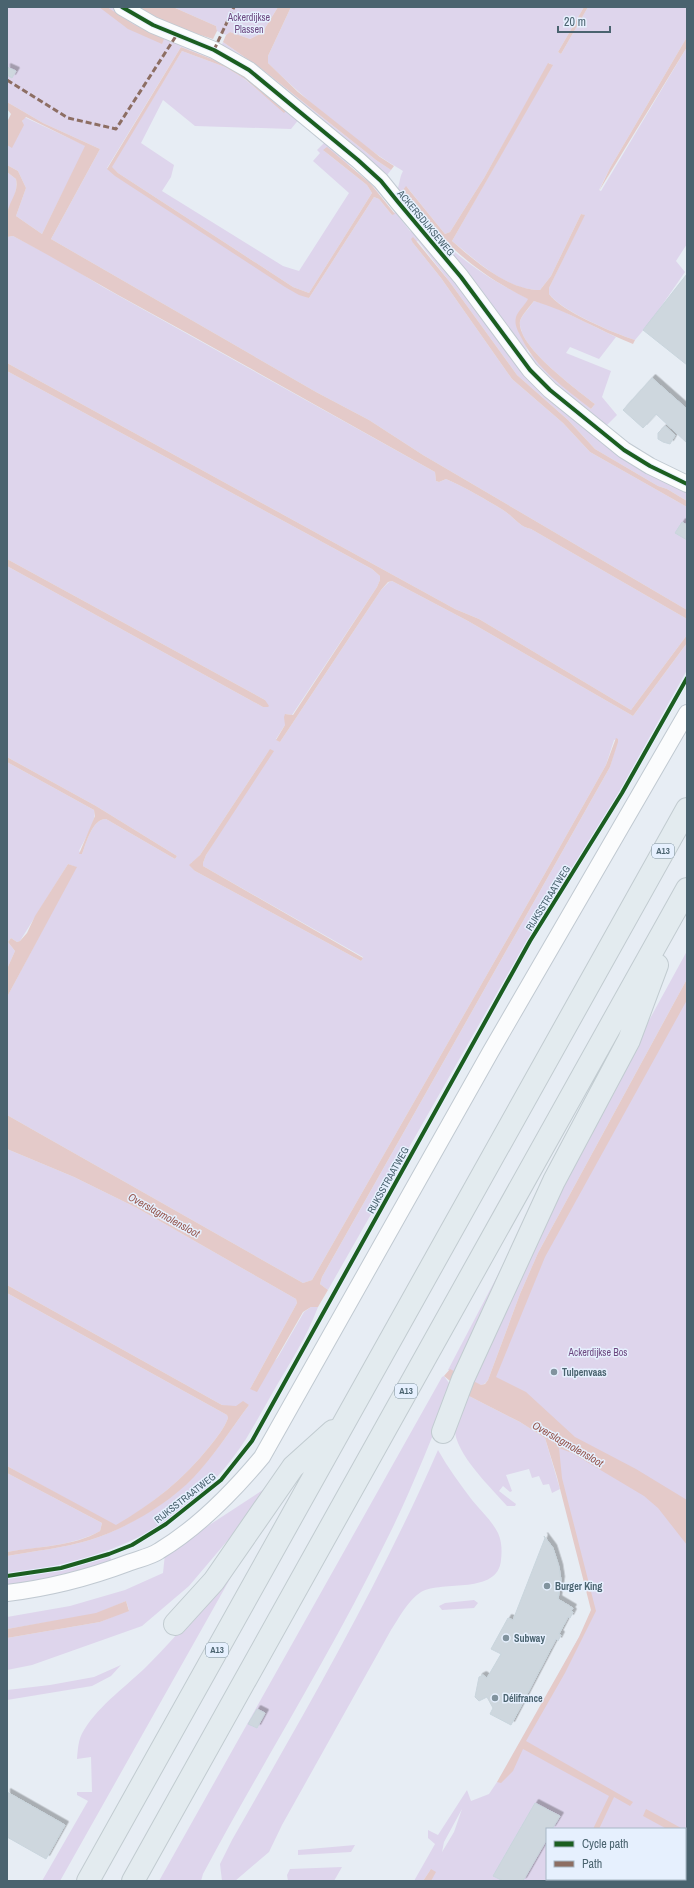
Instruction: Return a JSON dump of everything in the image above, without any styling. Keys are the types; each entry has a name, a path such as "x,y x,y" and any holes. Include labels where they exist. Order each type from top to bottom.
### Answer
{"highway":[{"name":"A13","path":"88,1881 687,809"},
{"name":"A13","path":"443,1432 468,1368 554,1181 629,1040 684,896"},
{"name":"A13","path":"133,1881 684,896"},
{"name":"A13","path":"175,1624 214,1581 293,1467 346,1420"}],"street":[{"name":"ACKERSDIJKSEWEG","path":"122,7 153,25 214,50 249,70 358,160 381,181 461,277 513,348 550,390 624,450 650,466 687,484"},
{"path":"7,1593 64,1583 158,1552 190,1530 215,1508 236,1487 262,1457 491,1051 687,713"}],"green space":[{"path":"7,7 112,7 135,22 213,54 300,118 291,129 195,126 163,100 141,143 174,165 171,177 162,191 283,266 299,271 349,193 313,161 320,153 317,150 326,141 357,164 400,215 399,217 410,231 418,234 508,350 687,489 687,501 667,489 658,486 595,449 568,420 517,375 418,241 413,243 441,278 512,379 563,423 590,452 687,507 687,610 423,455 369,420 316,392 51,239 100,149 43,123 7,102","holes":["181,47 227,65 242,77 225,67 182,51 111,167 293,287 309,293 372,193 367,185 323,150 354,168 370,183 395,212 392,215 379,199 374,197 309,298 107,168"]},
{"name":"Ackerdijkse Plassen","path":"173,7 278,7 262,33 250,39 230,32 226,35 217,31 216,26"},
{"path":"291,7 584,7 558,52 561,54 588,7 687,7 687,37 610,168 599,190 601,191 687,47 687,244 676,261 685,272 651,321 635,340 589,321 556,301 549,294 549,288 584,215 581,214 551,276 540,290 527,289 504,280 482,265 452,241 552,65 549,63 484,178 450,232 445,234 407,187 420,214 430,227 455,252 484,274 529,299 517,316 521,330 520,321 534,301 552,306 616,337 599,359 570,347 566,353 611,371 602,397 617,415 603,429 542,377 396,193 403,171 385,160 332,121 268,63 268,56","holes":["522,332 537,355 595,404 591,409 528,352"]},
{"path":"223,42 263,70 376,160 391,170 384,179 221,47"},
{"path":"24,117 86,146 42,234 16,216 26,188 18,171 7,165 7,145 12,147"},
{"path":"7,172 16,179 16,188 7,213"},
{"path":"13,236 57,259 103,287 435,472 436,481 439,482 446,479 468,489 507,512 523,526 531,529 687,619 687,635 631,710 479,619 455,609 7,363 7,237"},
{"path":"7,371 372,569 380,576 377,587 292,715 286,714 285,725 276,739 280,742 381,590 392,581 468,621 633,716 687,643 687,670 619,792 527,940 328,1290 320,1284 322,1277 610,767 618,739 614,740 606,765 312,1280 303,1283 7,1115 7,997 76,867 68,864 20,941 17,942 11,938 8,942 15,951 7,969 7,762 94,810 95,814 92,825 79,851 82,854 93,827 101,820 106,819 175,859 177,856 96,806 7,757 7,566 263,707 268,707 265,700 7,559","holes":["270,749 206,855 203,866 363,957 361,961 195,871 191,863 200,855"]},
{"path":"687,951 687,979 538,1253 520,1294 488,1380 486,1383 481,1385 476,1384 468,1379 578,1150"},
{"name":"Ackerdijkse Bos","path":"687,989 687,1881 426,1881 431,1869 423,1881 414,1881 435,1844 428,1838 428,1830 438,1835 467,1790 471,1801 489,1794 497,1782 499,1782 594,1610 554,1453 552,1428 492,1386 540,1259","holes":["462,1809 454,1832 442,1852 444,1842"]},
{"path":"7,1149 74,1177 137,1208 296,1299 297,1303 250,1389 278,1357 304,1312 311,1307 318,1307 303,1340 246,1439 223,1470 198,1496 171,1518 143,1535 112,1549 79,1560 7,1574 7,1556 90,1540 131,1522 172,1496 201,1469 249,1405 230,1407 222,1405 7,1285"},
{"path":"513,1246 458,1374 448,1370"},
{"path":"7,1293 227,1415 228,1418 220,1433 189,1470 154,1500 116,1526 7,1466"},
{"path":"444,1376 452,1387 420,1467 394,1526 341,1628 225,1833 203,1874 201,1881 159,1881 442,1377"},
{"path":"467,1395 520,1422 545,1438 560,1489 552,1493 549,1484 543,1485 539,1476 532,1478 529,1469 506,1475 512,1491 510,1492 503,1486 499,1491 516,1504 515,1506 507,1506 473,1468 459,1445 455,1434 455,1423 458,1412"},
{"path":"438,1450 472,1500 490,1520 498,1533 502,1553 498,1571 490,1578 480,1582 468,1585 431,1589 416,1595 391,1630 282,1825 269,1852 235,1881 222,1881 220,1864 232,1840 314,1696 366,1599"},
{"path":"7,1473 102,1523 100,1531 67,1543 7,1552"},
{"path":"269,1486 239,1527 189,1586 142,1626 32,1665 7,1670 7,1638 100,1622 129,1610 126,1601 96,1614 7,1629 7,1617 70,1606 125,1590 163,1573 165,1554"},
{"path":"244,1554 60,1881 42,1881 88,1801 77,1795 77,1792 92,1792 91,1757 77,1759 79,1740 82,1733 98,1712 148,1665 198,1611"},
{"path":"110,1557 112,1561 63,1576 7,1585 7,1579 61,1570"},
{"path":"474,1600 478,1603 474,1608 442,1610 439,1606 445,1603"},
{"path":"121,1665 111,1676 92,1686 7,1700 7,1690 50,1685 94,1677"},
{"path":"355,1845 351,1852 298,1855 298,1850"},
{"path":"342,1867 334,1881 288,1881 287,1875 290,1869"}],"water":[{"path":"99,7 107,7 133,24 164,39 162,44 128,29"},
{"path":"137,7 173,7 216,26 217,31 213,39 178,28"},
{"path":"278,7 291,7 268,56 268,63 298,92 380,157 394,166 391,170 376,160 263,70 223,42 226,35 230,32 250,39 262,33"},
{"path":"584,7 588,7 561,54 558,52"},
{"path":"687,37 687,47 599,191 610,168"},
{"path":"181,47 227,65 246,77 286,111 284,113 245,79 225,67 182,51 112,167 118,173 293,287 309,293 372,193 367,185 323,150 327,147 370,183 395,214 392,215 379,199 374,197 309,298 299,295 285,287 115,176 107,169"},
{"path":"548,63 553,65 452,241 471,257 504,280 528,289 540,290 551,276 581,214 585,215 549,288 549,294 555,301 588,321 635,340 633,344 559,310 534,301 524,313 520,321 521,331 537,355 595,404 591,409 552,377 527,348 516,325 516,317 528,299 490,277 458,253 416,208 403,190 406,186 445,234 450,232 484,178"},
{"path":"7,102 43,123 100,149 51,239 316,392 369,420 423,455 687,610 687,619 531,529 523,526 507,512 475,493 446,479 439,482 436,481 435,472 40,250 13,236 7,237 7,214 17,184 16,179 7,172 7,165 18,171 26,188 16,216 42,234 85,146 26,117 22,121 24,125 12,148 7,145 7,122 11,114 7,109"},
{"path":"413,237 449,281 517,375 568,420 595,449 658,486 667,489 687,501 687,507 590,452 563,423 512,379 441,278 413,243 411,239"},
{"path":"7,363 455,609 479,619 631,710 687,635 687,643 633,716 468,621 392,581 388,582 381,590 280,742 276,740 285,725 285,714 293,715 377,587 380,576 372,569 7,371"},
{"path":"7,559 265,700 269,706 263,707 7,566"},
{"name":"Overslagmolensloot","path":"616,738 618,739 618,742 610,767 322,1277 320,1284 328,1290 318,1307 311,1307 303,1312 257,1392 250,1389 297,1303 296,1299 137,1208 74,1177 7,1149 7,1115 303,1283 312,1280 606,765"},
{"path":"270,749 274,751 206,855 203,866 363,958 361,961 195,871 189,865 200,855"},
{"path":"7,757 96,806 177,856 175,859 106,819 101,820 93,827 82,854 79,854 95,816 94,810 7,762"},
{"path":"68,864 77,867 7,997 7,969 15,951 8,942 11,938 17,942 20,941 27,933 35,916"},
{"name":"Overslagmolensloot","path":"687,979 687,1000 545,1257 496,1377 526,1392 575,1437 636,1469 687,1500 687,1545 658,1508 644,1496 572,1453 559,1448 562,1478 596,1611 565,1673 526,1741 633,1802 630,1806 614,1797 599,1828 593,1828 609,1796 523,1749 513,1771 501,1783 497,1782 579,1637 591,1610 557,1477 545,1438 520,1422 467,1395 444,1376 450,1369 481,1385 485,1384 488,1380 520,1294 538,1253"},
{"path":"7,1285 222,1405 236,1406 243,1401 249,1405 194,1477 172,1497 159,1506 118,1529 90,1540 7,1556 7,1552 67,1543 90,1536 100,1531 102,1523 7,1473 7,1466 116,1525 154,1500 189,1470 210,1446 228,1418 227,1415 7,1293"},
{"path":"126,1601 129,1611 100,1622 7,1638 7,1629 96,1613"},
{"path":"646,1809 681,1828 665,1828 643,1816"},
{"path":"431,1869 436,1872 431,1881 423,1881"}],"building":[{"path":"7,67 16,71 12,78 7,75"},
{"path":"687,274 687,365 643,330"},
{"path":"652,378 687,409 687,443 656,414 643,428 623,410"},
{"path":"665,426 675,435 670,444 658,439 658,433"},
{"path":"682,522 687,525 687,540 675,533"},
{"path":"544,1536 553,1548 559,1567 561,1580 558,1599 573,1608 571,1611 573,1612 570,1618 568,1617 559,1634 561,1635 558,1641 556,1639 511,1725 490,1714 493,1708 487,1697 479,1701 475,1697 479,1677 483,1675 487,1678 501,1654 491,1649 508,1618 513,1620 545,1538"},
{"path":"257,1709 265,1713 257,1728 248,1724"},
{"path":"7,1792 65,1825 46,1859 7,1837"},
{"path":"535,1803 560,1816 553,1828 546,1828 546,1841 523,1881 503,1881 493,1876"}],"marked path":[{"path":"214,50 234,7"},
{"path":"7,80 68,118 116,129 176,36"}],"cycle path":[{"path":"122,7 153,25 214,50 249,70 358,160 381,181 461,277 530,370 550,390 624,450 650,466 687,484"},
{"name":"RIJKSSTRAATWEG","path":"7,1576 61,1568 109,1554 132,1545 166,1524 221,1480 252,1441 530,941 622,793 687,678"}],"place":[{"name":"Tulpenvaas","path":"554,1372"},
{"name":"Burger King","path":"547,1586"},
{"name":"Subway","path":"506,1638"},
{"name":"Délifrance","path":"495,1698"}]}
